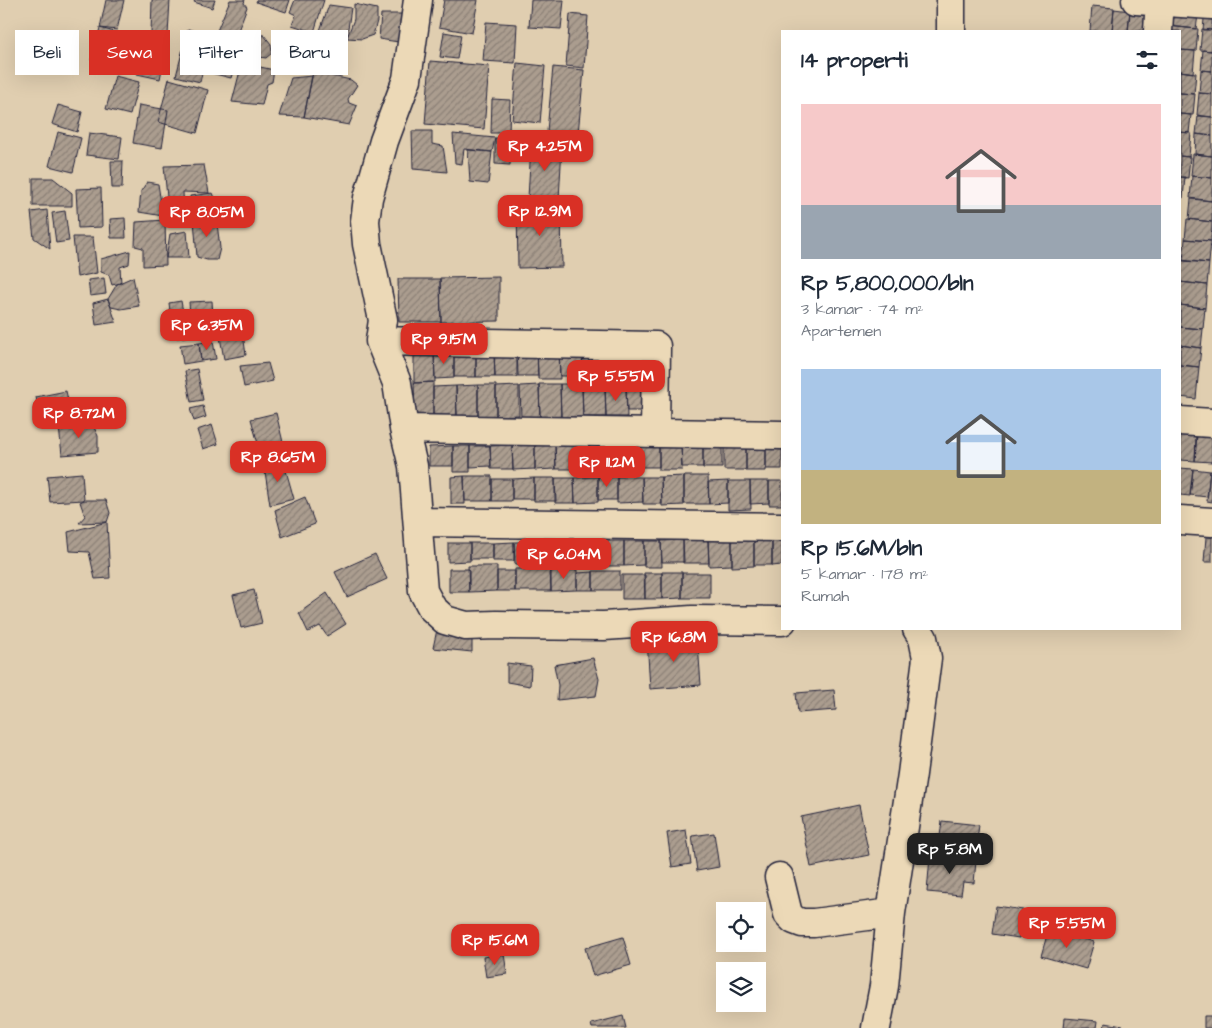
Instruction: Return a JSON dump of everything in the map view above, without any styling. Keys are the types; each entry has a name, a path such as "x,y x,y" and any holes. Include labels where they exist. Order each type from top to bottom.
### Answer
{"street":[{"path":"418,0 407,79 384,141 368,198 365,221 367,244 383,320 380,341 397,383 412,466 423,590 432,608 445,620 466,626 604,626 692,620 781,622"},
{"path":"951,0 951,30"},
{"path":"1158,30 1152,1 1212,5"},
{"path":"380,341 656,346 656,433"},
{"path":"1181,421 1212,423"},
{"path":"404,429 781,434"},
{"path":"1181,520 1212,522"},
{"path":"418,522 781,527"},
{"path":"876,1028 884,986 891,914 927,658 923,638 918,630"},
{"path":"779,877 788,914 794,920 802,923 891,914"}],"building":[{"path":"106,0 124,0 117,30 100,28"},
{"path":"152,0 170,0 168,30 151,30"},
{"path":"195,0 215,0 212,8 194,2"},
{"path":"230,0 245,0 244,3 247,7 238,30 217,30"},
{"path":"257,0 290,0 286,12 256,2"},
{"path":"295,0 324,0 315,30 292,25 296,15 290,12"},
{"path":"444,0 478,0 472,33 439,27"},
{"path":"531,0 564,0 561,29 529,27"},
{"path":"354,4 377,9 377,21 373,35 362,39 348,38 354,19"},
{"path":"329,5 351,8 348,30 320,30"},
{"path":"1170,5 1199,8 1196,29 1168,26"},
{"path":"1092,6 1114,8 1112,30 1090,30"},
{"path":"1205,8 1212,9 1212,30 1203,30"},
{"path":"1114,9 1130,11 1128,30 1112,30"},
{"path":"1130,10 1154,13 1152,30 1128,30"},
{"path":"381,14 402,14 405,43 379,39"},
{"path":"570,14 588,16 584,68 566,66"},
{"path":"486,22 517,24 515,63 483,61"},
{"path":"1168,26 1198,29 1196,51 1181,50 1181,30 1168,30"},
{"path":"1202,29 1212,30 1212,51 1200,50"},
{"path":"444,32 461,35 457,59 440,57"},
{"path":"261,35 264,35 271,44 271,54 266,58 261,57"},
{"path":"1181,50 1195,51 1193,73 1181,71"},
{"path":"1203,50 1212,51 1212,71 1201,70"},
{"path":"180,60 180,75 202,75 200,82 176,76"},
{"path":"430,61 489,66 484,129 425,124"},
{"path":"517,63 545,66 540,123 512,120"},
{"path":"261,67 271,69 271,75 273,75 272,82 267,84 262,105 232,102 239,75 261,75"},
{"path":"553,67 584,70 578,134 547,131"},
{"path":"1201,70 1212,71 1212,94 1199,93"},
{"path":"1181,71 1196,73 1194,94 1181,93"},
{"path":"142,75 161,75 160,79"},
{"path":"219,75 232,75 231,78"},
{"path":"312,75 327,75 351,80 357,85 348,99 349,103 357,106 349,125 304,117"},
{"path":"115,76 139,82 130,115 106,109"},
{"path":"312,76 304,117 279,116 291,78"},
{"path":"169,79 208,90 197,133 158,122"},
{"path":"1181,93 1195,94 1193,115 1181,114"},
{"path":"1199,93 1212,94 1212,117 1197,115"},
{"path":"492,99 510,100 509,133 491,133"},
{"path":"58,105 82,112 77,132 52,124"},
{"path":"139,105 168,110 162,148 133,143"},
{"path":"1181,114 1191,115 1189,133 1181,132"},
{"path":"1198,116 1212,117 1212,136 1196,134"},
{"path":"412,131 432,131 432,144 443,146 447,172 413,169"},
{"path":"58,132 81,138 73,172 49,166"},
{"path":"1181,132 1191,133 1189,157 1181,156"},
{"path":"89,133 122,137 119,159 86,155"},
{"path":"453,134 495,138 492,152 464,149 462,164 455,163"},
{"path":"1196,134 1212,136 1212,156 1195,154"},
{"path":"495,138 511,138 510,165 495,164"},
{"path":"531,145 562,147 559,199 528,198"},
{"path":"468,150 492,152 488,184 470,182"},
{"path":"1193,154 1212,156 1212,178 1191,176"},
{"path":"1181,156 1190,157 1188,178 1181,177"},
{"path":"111,161 123,161 122,188 112,188"},
{"path":"204,165 209,193 183,192 184,218 169,218 164,166"},
{"path":"1192,176 1212,178 1212,201 1190,198"},
{"path":"1181,177 1185,177 1183,198 1181,197"},
{"path":"33,178 53,178 72,193 72,206 33,206"},
{"path":"147,182 158,184 163,216 139,212 141,191"},
{"path":"101,188 102,227 78,228 76,189"},
{"path":"213,193 217,203 215,213 192,215 190,196"},
{"path":"1191,199 1212,201 1212,222 1189,219"},
{"path":"561,206 562,267 518,268 517,207"},
{"path":"47,210 50,249 34,238 31,212"},
{"path":"65,211 69,241 56,243 52,213"},
{"path":"216,215 220,248 217,260 197,257 194,220"},
{"path":"125,218 126,238 111,238 110,219"},
{"path":"1187,219 1212,222 1211,241 1185,239"},
{"path":"165,220 166,265 143,266 143,248 135,246 136,222"},
{"path":"187,231 189,258 166,258 170,234"},
{"path":"73,237 93,237 97,273 77,277"},
{"path":"1185,239 1211,241 1209,263 1183,261"},
{"path":"130,251 129,264 120,267 121,283 112,285 109,275 101,272 101,259"},
{"path":"1181,260 1209,263 1207,285 1181,282"},
{"path":"133,277 139,306 121,309 111,307 108,299 117,284"},
{"path":"499,277 499,321 441,322 440,278"},
{"path":"104,278 106,294 90,296 88,280"},
{"path":"398,279 440,279 441,322 399,322"},
{"path":"1181,282 1207,285 1205,308 1181,305"},
{"path":"108,299 116,322 96,325 93,303"},
{"path":"181,301 184,318 171,319 169,303"},
{"path":"212,301 213,315 190,316 189,302"},
{"path":"1181,305 1205,308 1203,329 1181,327"},
{"path":"213,321 214,333 177,338 176,325"},
{"path":"1181,327 1203,329 1201,348 1181,345"},
{"path":"243,334 246,355 224,359 220,337"},
{"path":"213,341 216,359 201,361 199,343"},
{"path":"199,343 201,361 183,364 180,345"},
{"path":"1181,345 1201,348 1199,367 1181,365"},
{"path":"582,347 603,347 603,377 583,377"},
{"path":"582,347 583,376 560,376 559,348"},
{"path":"517,348 537,348 538,376 518,376"},
{"path":"537,348 559,348 560,379 538,379"},
{"path":"494,351 517,351 517,377 495,377"},
{"path":"494,351 495,377 476,377 476,352"},
{"path":"625,351 648,351 648,372 625,372"},
{"path":"625,351 625,377 603,377 603,352"},
{"path":"414,352 434,352 435,382 414,383"},
{"path":"434,352 454,352 454,378 435,379"},
{"path":"454,352 476,352 476,377 454,377"},
{"path":"268,363 273,381 244,387 240,366"},
{"path":"1181,365 1199,367 1196,399 1181,397"},
{"path":"197,369 203,400 191,402 185,371"},
{"path":"433,382 433,416 415,417 414,383"},
{"path":"539,384 560,384 561,418 540,418"},
{"path":"560,384 582,384 583,417 561,418"},
{"path":"478,385 496,385 496,416 478,416"},
{"path":"478,385 478,416 457,416 456,386"},
{"path":"539,385 540,418 521,418 520,386"},
{"path":"456,386 457,416 433,416 433,387"},
{"path":"519,386 519,415 496,416 496,387"},
{"path":"648,386 648,411 627,411 626,387"},
{"path":"582,387 605,387 606,417 583,417"},
{"path":"605,387 626,387 627,417 606,417"},
{"path":"66,391 72,419 42,425 36,397"},
{"path":"203,406 206,417 194,421 190,409"},
{"path":"276,413 287,459 264,465 251,419"},
{"path":"92,423 98,436 98,452 62,455 59,427"},
{"path":"212,425 218,444 203,449 197,430"},
{"path":"1181,432 1197,433 1195,461 1181,460"},
{"path":"1196,435 1212,436 1212,462 1195,461"},
{"path":"681,443 682,470 659,470 659,444"},
{"path":"681,443 703,443 703,467 682,467"},
{"path":"703,443 722,443 722,468 703,468"},
{"path":"617,444 617,471 597,471 597,445"},
{"path":"617,444 640,444 641,468 617,468"},
{"path":"640,444 659,444 659,467 640,467"},
{"path":"781,444 781,469 766,469 766,445"},
{"path":"512,445 513,469 491,469 490,446"},
{"path":"512,445 535,445 535,469 513,470"},
{"path":"535,445 555,445 556,469 535,470"},
{"path":"555,445 576,445 576,469 556,469"},
{"path":"576,445 597,445 597,469 576,469"},
{"path":"724,445 746,445 746,470 724,470"},
{"path":"746,445 766,445 766,471 746,471"},
{"path":"453,446 453,466 429,466 429,447"},
{"path":"453,446 470,446 470,472 453,472"},
{"path":"470,446 490,446 491,466 470,467"},
{"path":"283,460 294,499 270,505 264,465"},
{"path":"1181,468 1193,469 1190,496 1181,495"},
{"path":"1193,469 1210,471 1207,497 1190,495"},
{"path":"1210,471 1212,471 1212,502 1207,501"},
{"path":"82,473 84,500 50,502 47,476"},
{"path":"464,476 492,476 492,501 465,501"},
{"path":"464,476 465,504 451,504 451,477"},
{"path":"684,476 684,505 662,506 661,477"},
{"path":"684,476 708,476 709,504 684,504"},
{"path":"598,477 598,502 575,503 574,478"},
{"path":"598,477 617,477 617,500 598,500"},
{"path":"617,477 642,477 643,502 617,503"},
{"path":"642,477 661,477 662,504 643,504"},
{"path":"534,478 534,499 512,499 512,479"},
{"path":"534,478 555,478 556,501 534,501"},
{"path":"555,478 574,478 575,503 555,503"},
{"path":"492,479 512,479 512,501 492,501"},
{"path":"728,481 728,503 709,504 708,482"},
{"path":"728,481 750,481 751,509 728,510"},
{"path":"750,481 769,481 769,503 750,504"},
{"path":"769,481 781,481 781,505 769,505"},
{"path":"305,497 315,524 282,537 275,510"},
{"path":"84,500 106,500 110,513 107,522 79,523 85,516 80,502"},
{"path":"107,522 110,578 95,579 89,552 70,551 68,532"},
{"path":"1206,537 1212,537 1212,562 1204,562"},
{"path":"754,539 754,566 732,567 732,540"},
{"path":"754,539 772,539 772,565 754,565"},
{"path":"772,539 781,539 781,565 772,566"},
{"path":"683,540 684,562 662,562 661,541"},
{"path":"683,540 708,540 709,563 683,563"},
{"path":"708,540 732,540 732,565 709,566"},
{"path":"586,541 586,565 559,565 559,542"},
{"path":"586,541 604,541 604,566 586,566"},
{"path":"604,541 624,541 624,566 604,566"},
{"path":"624,541 644,541 644,565 624,566"},
{"path":"644,541 661,541 662,567 644,567"},
{"path":"514,542 514,561 493,561 493,543"},
{"path":"514,542 538,542 538,564 515,564"},
{"path":"538,542 559,542 559,563 538,563"},
{"path":"448,543 470,543 470,561 448,562"},
{"path":"470,543 493,543 493,559 470,559"},
{"path":"375,554 387,579 347,597 335,572"},
{"path":"468,566 497,566 497,591 469,592"},
{"path":"551,568 551,591 515,591 515,569"},
{"path":"449,569 469,569 469,592 449,592"},
{"path":"550,570 577,570 577,590 551,591"},
{"path":"497,571 515,571 515,591 497,591"},
{"path":"593,571 620,571 620,590 593,590"},
{"path":"593,572 593,590 577,590 577,573"},
{"path":"662,572 682,572 682,598 662,599"},
{"path":"644,573 662,573 662,599 645,599"},
{"path":"682,573 710,573 710,598 682,598"},
{"path":"622,575 645,575 645,599 622,599"},
{"path":"254,590 262,623 241,628 233,595"},
{"path":"327,593 346,624 327,636 320,626 308,632 299,613"},
{"path":"438,625 472,633 472,652 433,648"},
{"path":"692,634 693,646 698,644 701,685 650,689 647,638 664,637 665,649 674,648 673,635"},
{"path":"593,658 599,679 596,696 557,700 558,685 554,665"},
{"path":"507,663 531,666 530,686 507,682"},
{"path":"834,690 836,710 798,713 796,693"},
{"path":"859,805 869,855 811,867 801,817"},
{"path":"942,821 979,825 977,840 940,836"},
{"path":"686,830 691,864 672,867 667,833"},
{"path":"714,833 719,867 697,871 692,836"},
{"path":"936,835 977,840 975,857 934,852"},
{"path":"930,857 976,861 974,883 963,882 961,895 927,892"},
{"path":"996,906 1023,910 1019,938 992,934"},
{"path":"1049,928 1094,942 1086,969 1041,956"},
{"path":"623,937 631,965 593,976 585,948"},
{"path":"504,954 507,974 486,977 483,957"},
{"path":"623,1016 626,1028 592,1028 591,1024"},
{"path":"1204,1016 1212,1016 1212,1028 1204,1028"},
{"path":"1065,1018 1098,1021 1097,1028 1064,1028"},
{"path":"1105,1023 1123,1026 1123,1028 1104,1028"}]}
